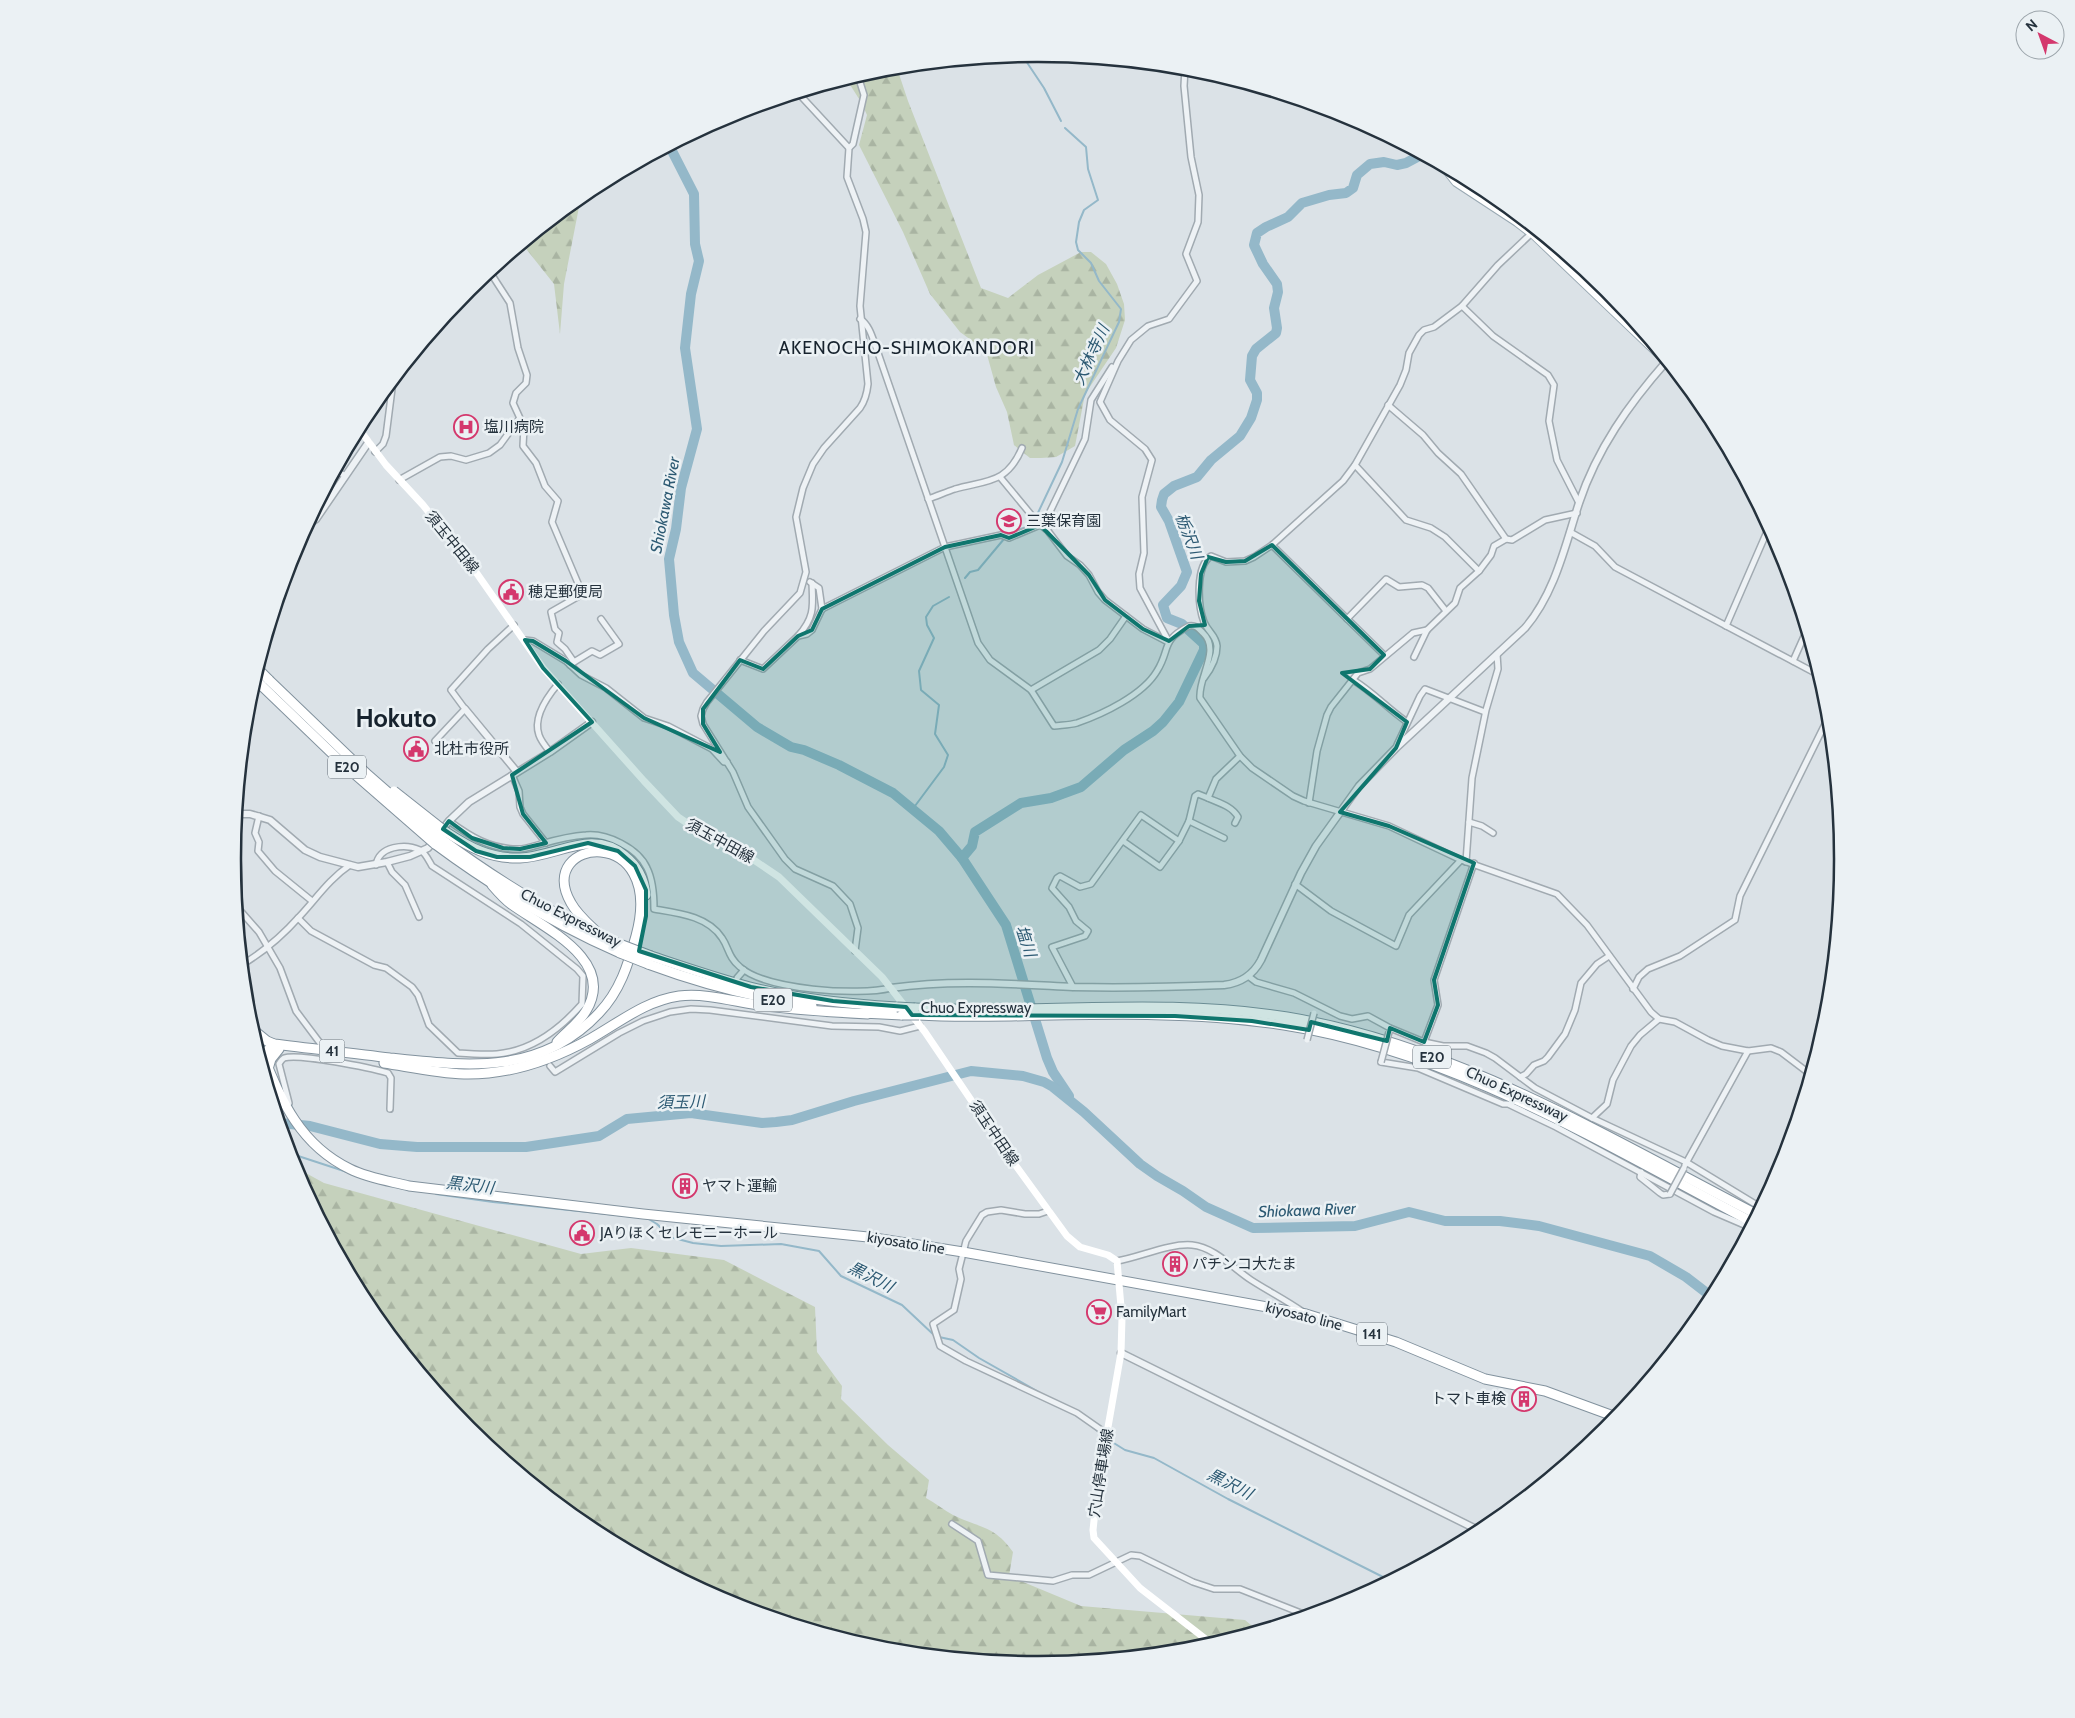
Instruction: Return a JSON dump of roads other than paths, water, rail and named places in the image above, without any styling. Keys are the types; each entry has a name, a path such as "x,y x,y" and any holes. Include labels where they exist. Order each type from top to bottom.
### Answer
{"highway":[{"name":"Chuo Expressway","path":"262,677 266,684 341,762 440,838 519,892 621,949"},
{"name":"Chuo Expressway","path":"261,682 348,756 492,885 540,914 706,984 780,1002 868,1014 917,1011 982,1017 1008,1012 1176,1008 1286,1017 1336,1027 1393,1042 1490,1080 1546,1106 1752,1212"},
{"path":"440,838 476,851 510,858 530,857 578,844 604,845 624,855 641,874 646,890 646,916 632,971 623,989 607,1012 570,1048"},
{"path":"417,1064 468,1066 501,1064 536,1054 574,1036 606,1005 627,969 638,928 640,892 633,874 625,863 606,852 593,851 579,856 570,865 566,873 565,887 574,908 602,937"},
{"path":"492,885 510,903 562,938 580,954 589,968 593,984 590,1002 579,1021 552,1048"},
{"name":"Chuo Expressway","path":"650,960 751,987 900,1011"},
{"path":"417,1064 463,1074 495,1072 548,1059 644,1007 680,996 710,996 799,1010 868,1014"},
{"name":"Chuo Expressway","path":"1079,1011 1252,1021 1332,1034 1391,1050 1433,1065 1552,1117 1747,1220"},
{"name":"41","path":"261,1036 274,1047"},
{"name":"41","path":"262,1041 274,1047 417,1064"},
{"path":"266,1057 274,1047"},
{"path":"269,1067 274,1047"},
{"name":"kiyosato line","path":"271,1075 300,1129 321,1150 340,1164 358,1172 409,1186 643,1214 868,1237 963,1252 1306,1314 1396,1342 1485,1379 1545,1391 1608,1414"}],"main road":[{"path":"1456,181 1487,202"},
{"path":"1560,257 1614,310"},
{"name":"須玉中田線","path":"363,436 399,480 423,505 471,565 543,668 673,812 702,833 742,852 779,877 856,951 891,988 920,1026 1011,1159 1067,1236 1080,1247 1108,1255 1117,1261"},
{"name":"穴山停車場線","path":"1117,1261 1122,1318 1121,1353 1093,1530 1098,1544 1140,1588 1204,1637"}],"street":[{"path":"1169,642 1140,588 1138,580 1144,553 1142,497 1152,460 1145,449 1110,420 1100,402 1118,361 1131,340 1148,326 1169,319 1197,281 1186,254 1198,222 1198,195 1191,157 1185,77"},
{"path":"856,951 858,928 850,904 833,886 796,869 785,859 748,806 727,762 701,716 702,709 735,665 800,593 805,577 796,516 803,488 813,464 824,448 860,408 867,392 868,384 860,319 860,290 866,232 847,177 849,148 853,144 864,95 860,83"},
{"path":"803,98 849,148"},
{"path":"1202,681 1210,670 1217,649 1215,636 1204,622 1199,601 1203,565 1211,556 1222,562 1245,561 1254,558 1272,545 1343,481 1355,465 1400,385 1409,353 1419,335 1424,330 1434,327 1462,306 1498,265 1531,234"},
{"path":"494,277 510,303 518,348 527,375 526,383 513,397 519,419 524,427 525,450 536,463 545,486 558,501 552,522 580,588 579,596 551,612 555,629 559,633 557,642 566,649 572,663 581,675 606,688 644,718 668,726 697,740 712,749 724,762 727,762"},
{"path":"1462,306 1493,336 1548,376 1552,381 1554,385 1549,421 1557,460 1579,503"},
{"path":"860,319 864,321 877,350 978,643 990,660 1031,690 1054,726 1077,723 1139,692 1158,671 1169,642 1178,632 1189,626 1198,627 1210,642 1211,649 1202,681 1200,698 1240,756 1252,768 1293,796 1309,803 1389,826 1463,861 1557,894 1574,910 1633,989 1659,1019 1682,1025 1722,1046 1748,1051 1770,1048 1781,1052 1805,1070"},
{"path":"822,609 945,547 1005,537 1039,524 1051,511 1085,438 1091,400 1107,373 1118,361"},
{"path":"450,821 472,838 485,844 520,849 587,835 611,839 638,856 646,866 651,878 654,909 678,913 710,925 722,938 726,950 734,961 744,970 755,976 779,983 837,992 876,991 920,984 997,982 1151,988 1233,984 1256,969 1295,884 1316,846 1359,786 1396,748 1526,628 1542,606 1550,589 1579,503 1593,470 1636,396 1662,366"},
{"path":"375,452 383,444 386,436 392,393"},
{"path":"1388,406 1423,435 1461,474 1506,539"},
{"path":"399,480 440,457 451,456 466,460 489,453 500,445 519,419"},
{"path":"322,509 368,443"},
{"path":"928,499 954,489 1000,477 1014,465 1022,448"},
{"path":"1355,465 1406,520 1431,528 1445,537 1479,571"},
{"path":"1000,477 1039,524 1048,531 1067,556 1080,565 1089,575 1098,592 1105,600 1143,629 1169,642"},
{"path":"1414,657 1427,630 1455,603 1460,588 1479,571 1491,556 1494,546 1506,539 1512,540 1545,520 1576,513"},
{"path":"1570,532 1595,546 1615,567 1811,671"},
{"path":"1726,626 1765,536"},
{"path":"1272,545 1384,655"},
{"path":"798,636 807,634 812,630 822,609 818,588 805,577"},
{"path":"1347,618 1386,579 1400,587 1422,585 1428,588 1446,611"},
{"path":"740,660 763,669 798,636 811,617 813,604 812,583"},
{"path":"1031,690 1100,650 1126,616"},
{"path":"572,663 592,651 600,655 619,644 601,619"},
{"path":"514,625 488,649 451,690 515,773 519,791 519,803 523,814 546,843"},
{"path":"1309,803 1317,751 1327,714 1358,673 1370,668 1413,633 1427,630"},
{"path":"1793,661 1803,639"},
{"path":"525,640 533,641 572,663"},
{"path":"1295,884 1331,911 1396,946 1409,915 1463,861 1469,822 1472,778 1486,712 1498,669 1497,654"},
{"path":"1353,680 1368,689 1388,709 1407,722"},
{"path":"550,752 540,737 538,729 543,706 558,684"},
{"path":"1396,748 1407,722 1425,689 1486,712"},
{"path":"436,741 465,709"},
{"path":"243,815 259,816 274,824 310,853 358,867 376,865 423,852 469,802 550,752 592,722"},
{"path":"1633,989 1639,977 1648,969 1680,956 1735,920 1740,896 1823,728"},
{"path":"1208,798 1216,779 1240,756"},
{"path":"1123,841 1160,867 1190,822 1195,796 1198,794 1229,808 1238,817 1235,822"},
{"path":"1070,986 1052,947 1086,936 1088,931 1076,921 1068,907 1052,888 1057,878 1060,876 1080,887 1092,884 1141,815 1179,841"},
{"path":"259,816 255,833 259,842 258,851 275,870 312,901"},
{"path":"1190,822 1224,838"},
{"path":"1469,822 1482,826 1493,833"},
{"path":"298,918 310,931 374,965 386,968 412,987 418,995 429,1025 458,1054 497,1054 531,1047 559,1028 582,1004 583,976 577,968 521,924 432,866 423,852 418,849 396,846 384,852 377,859 376,865"},
{"path":"387,862 392,872 405,885 419,917"},
{"path":"1424,1042 1438,1006 1434,980 1474,864"},
{"path":"248,961 267,947 298,918 331,879 350,865"},
{"path":"243,914 259,932 280,968 296,1011 320,1043"},
{"path":"1520,1077 1526,1074 1534,1065 1548,1057 1564,1034 1575,1010 1581,983 1597,964 1609,956"},
{"path":"737,978 744,970"},
{"path":"1248,976 1256,982 1294,993 1314,1005 1340,1016 1352,1019 1368,1016 1390,1030 1424,1042 1443,1046 1467,1046 1478,1049 1495,1058 1534,1088 1592,1118 1686,1162 1755,1204"},
{"path":"732,1012 733,1005"},
{"path":"1307,1040 1314,1005"},
{"path":"550,1066 555,1072 643,1021 670,1012 691,1009 732,1012 832,1026 879,1027 900,1031 920,1026"},
{"path":"1592,1118 1607,1104 1613,1080 1631,1046 1640,1035 1659,1019"},
{"path":"1390,1030 1381,1062 1418,1068 1503,1104 1508,1104 1641,1172 1714,1212 1744,1225"},
{"path":"1641,1172 1640,1177 1660,1193 1670,1194 1748,1051"},
{"path":"285,1102 279,1064 281,1060 291,1057 319,1059 388,1073 391,1078 390,1109"},
{"path":"1046,1208 1039,1214 1001,1210 987,1212 982,1215 966,1241 959,1269 961,1279 954,1310 933,1324 940,1346 1077,1413 1107,1434"},
{"path":"1117,1261 1136,1258 1175,1246 1193,1245 1214,1254 1249,1278 1283,1297 1306,1314"},
{"path":"1121,1353 1471,1527"},
{"path":"952,1524 978,1541 988,1575 1053,1581 1072,1575 1089,1574 1116,1564 1131,1555 1140,1556 1193,1582 1214,1589 1240,1589 1298,1612"}],"waterway":[{"name":"大林寺川","path":"1027,62 1044,88 1061,121"},
{"name":"大林寺川","path":"1036,517 1062,462 1078,409 1119,322 1121,309 1099,281 1091,263 1078,250 1076,242 1079,222 1084,210 1098,200 1088,169 1086,147 1065,128"},
{"name":"Shiokawa River","path":"672,152 694,194 695,244 699,261 691,294 685,348 697,429 681,488 676,529 669,559 674,615 679,642 693,673 757,727 791,747 804,750 839,765 893,793 939,831 962,858 1006,925 1047,1058 1053,1072 1069,1096"},
{"name":"栃沢川","path":"962,858 972,846 975,832 1021,803 1051,798 1081,787 1124,750 1153,731 1179,702 1204,650 1204,644 1182,624 1167,618 1163,605 1181,586 1187,572 1169,521 1161,507 1162,500 1164,494 1174,486 1197,477 1211,460 1240,436 1251,418 1257,400 1257,393 1250,380 1252,356 1256,349 1276,333 1277,328 1274,308 1278,292 1277,284 1263,264 1254,245 1257,233 1288,217 1302,203 1329,195 1346,193 1353,188 1357,175 1370,164 1384,162 1397,165 1415,158"},
{"name":"大林寺川","path":"965,578 970,572 978,570 1009,533 1029,526 1033,521"},
{"name":"大林寺川","path":"912,810 944,767 948,755 935,734 939,705 921,690 919,671 934,638 927,625 926,617 933,606 949,597"},
{"name":"須玉川","path":"286,1124 310,1126 380,1144 417,1147 526,1147 599,1136 627,1119 691,1113 762,1123 776,1122 792,1120 854,1101 971,1071 1023,1076 1044,1082 1053,1087 1084,1112 1140,1164 1157,1176 1206,1207 1253,1228 1355,1226 1409,1212 1445,1221 1500,1221 1539,1226 1650,1256 1686,1277 1706,1292"},
{"name":"黒沢川","path":"299,1156 347,1172"},
{"name":"黒沢川","path":"436,1194 635,1217"},
{"name":"黒沢川","path":"647,1218 657,1224 670,1237 693,1243 721,1246 781,1244 819,1251 841,1276 902,1305 935,1336"},
{"name":"黒沢川","path":"939,1337 953,1340 979,1358 1044,1395"},
{"name":"黒沢川","path":"1089,1424 1105,1437"},
{"name":"黒沢川","path":"1109,1440 1125,1450 1154,1458 1228,1499 1382,1577"}],"place":[{"name":"塩川病院","path":"466,427"},
{"name":"三葉保育園","path":"1009,521"},
{"name":"穂足郵便局","path":"511,592"},
{"name":"北杜市役所","path":"416,749"},
{"name":"ヤマト運輸","path":"685,1186"},
{"name":"JAりほくセレモニーホール","path":"582,1233"},
{"name":"パチンコ大たま","path":"1175,1264"},
{"name":"FamilyMart","path":"1099,1312"},
{"name":"トマト車検","path":"1524,1399"}],"district":[{"name":"AKENOCHO-SHIMOKANDORI","path":"907,348"},
{"name":"Hokuto","path":"396,718"}],"water label":[{"name":"塩川","path":"1026,941"}]}
